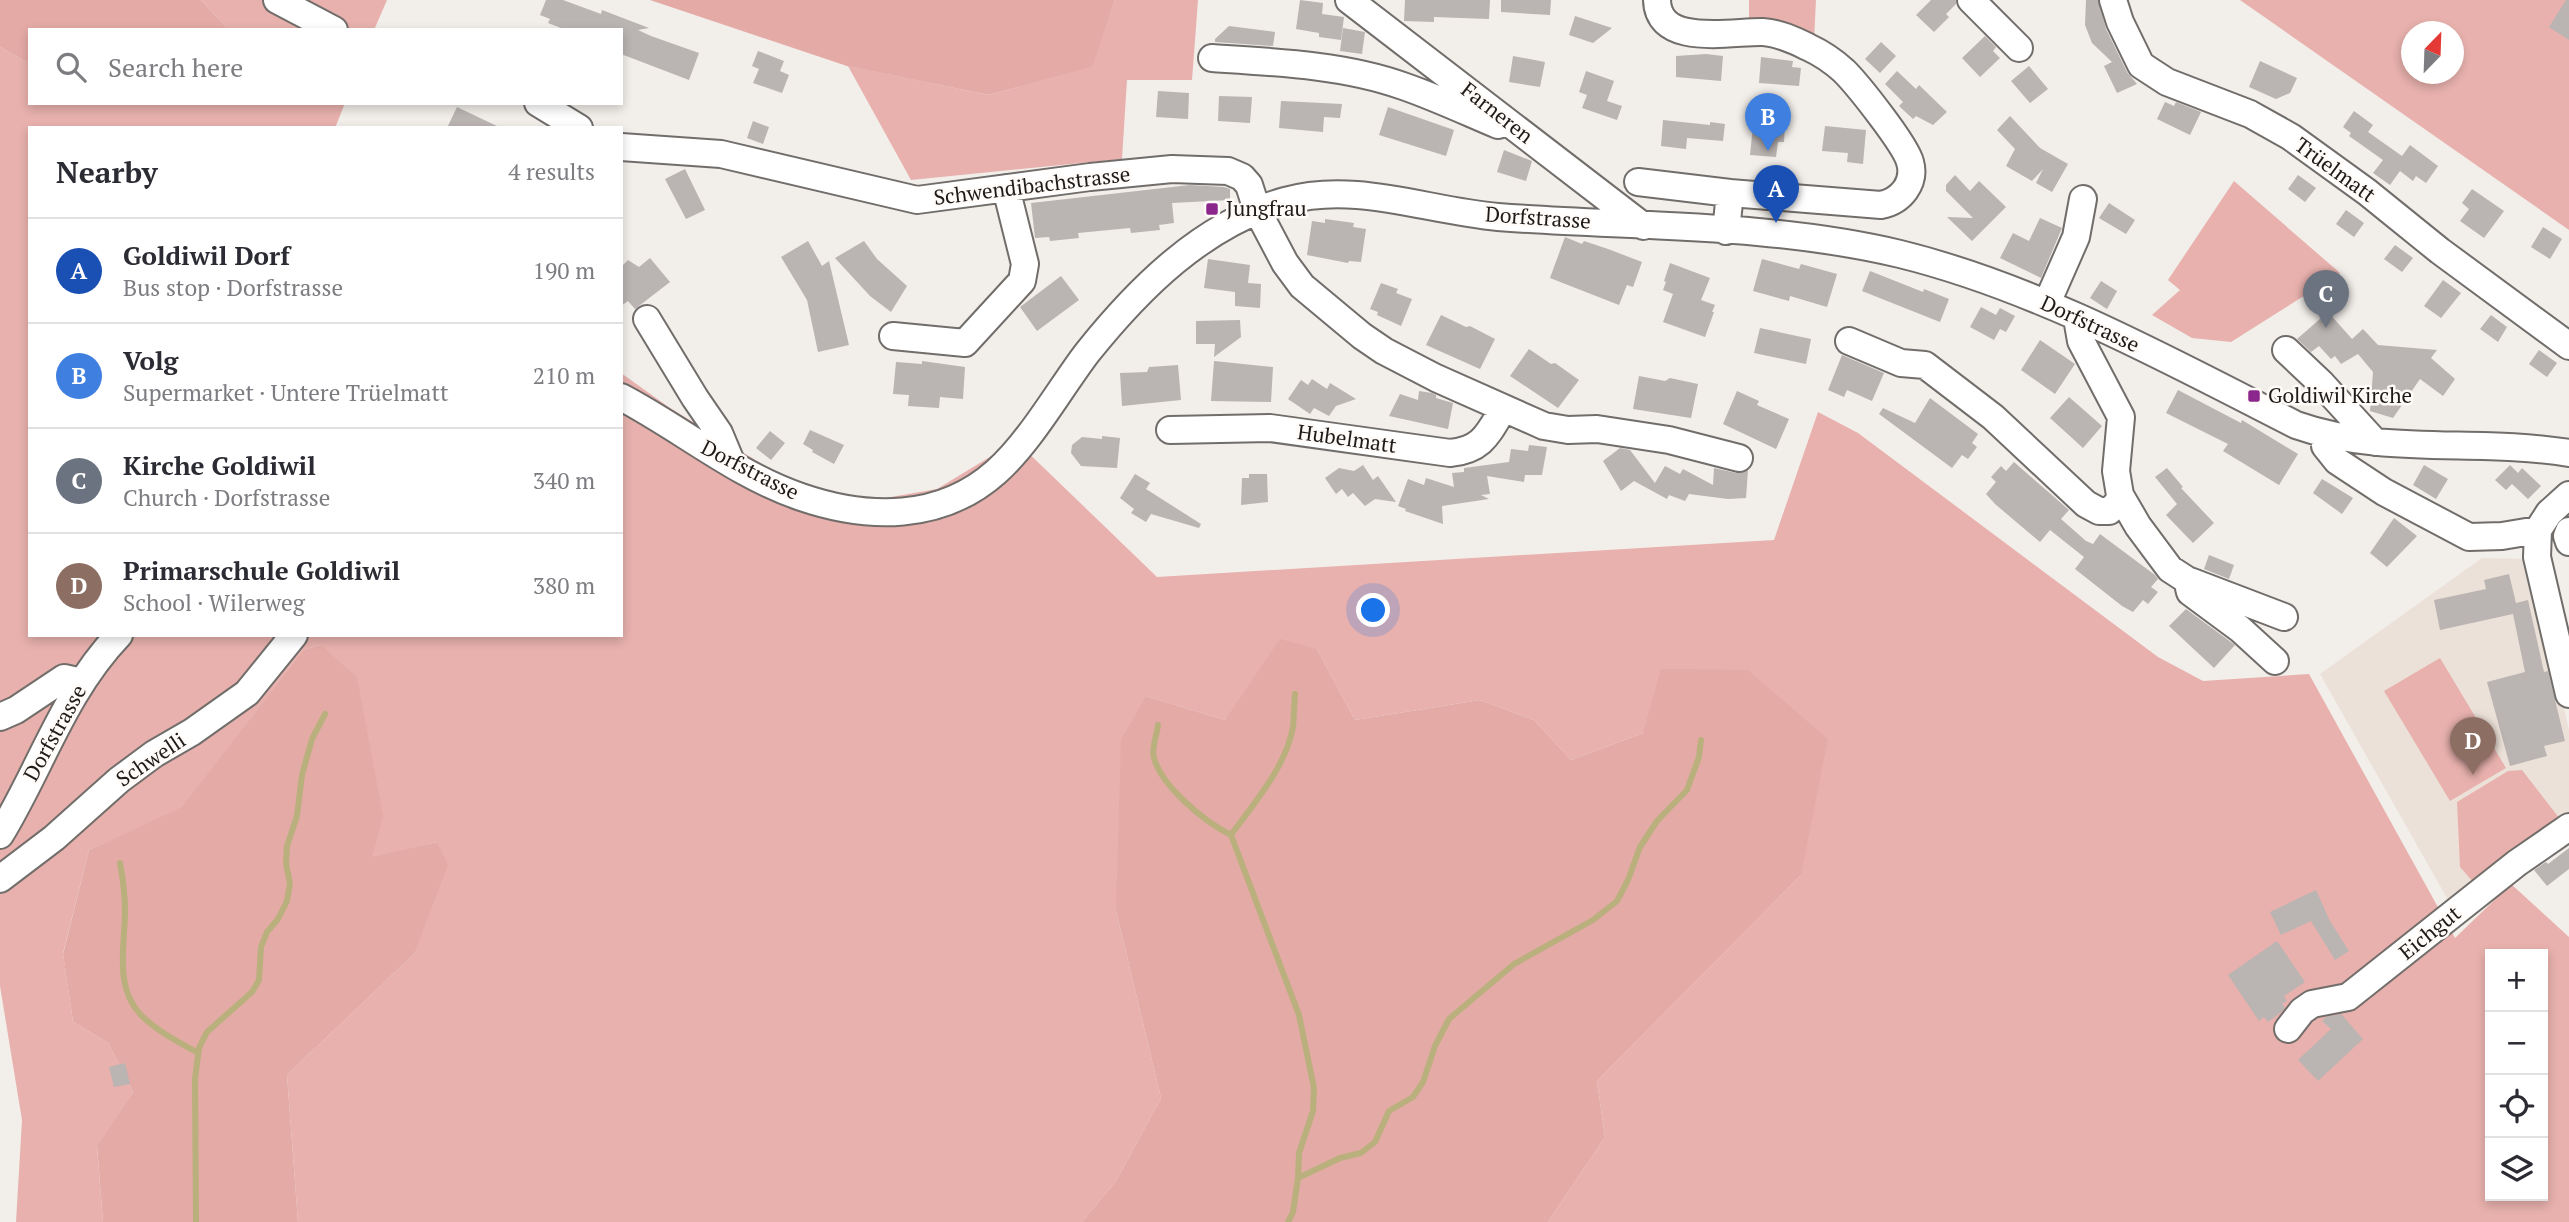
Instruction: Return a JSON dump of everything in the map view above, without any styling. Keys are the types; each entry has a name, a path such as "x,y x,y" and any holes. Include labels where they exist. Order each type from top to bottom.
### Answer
{"street":[{"path":"277,0 330,28"},
{"name":"Farneren","path":"1349,0 1643,226"},
{"path":"1638,182 1730,193 1881,205 1898,198 1908,185 1912,172 1906,154 1859,89 1845,73 1818,52 1799,42 1763,32 1695,34 1682,31 1665,21 1657,0"},
{"path":"1971,0 2019,48"},
{"name":"Trüelmatt","path":"2113,0 2120,22 2141,65 2167,82 2250,114 2291,137 2569,346"},
{"path":"1212,58 1279,63 1345,72 1389,82 1523,133"},
{"path":"541,105 576,126"},
{"name":"Schwendibachstrasse","path":"623,147 721,154 916,200 1090,177 1172,169 1219,169 1246,181 1257,210"},
{"path":"893,336 965,343 1022,281 1025,264 1006,188"},
{"name":"Dorfstrasse","path":"623,398 732,464 796,495 864,513 883,514 924,509 961,495 995,473 1089,351 1148,284 1199,244 1257,210 1310,195 1334,193 1493,216 1806,238 1893,253 1978,277 2047,303 2296,425 2325,435 2413,445 2534,447 2569,453"},
{"path":"1726,231 1730,193"},
{"path":"2047,303 2076,237 2083,198"},
{"path":"1257,210 1285,263 1302,286 1384,351 1436,378 1544,426 1567,430 1597,429 1669,440 1739,458"},
{"path":"2077,318 2081,341 2122,417 2116,471 2120,495 2138,526 2170,569 2187,580 2284,617"},
{"path":"647,319 719,433 732,464"},
{"path":"1849,341 1901,363 1926,365 1993,417 2086,504 2099,511 2109,511 2118,503 2120,495"},
{"path":"2286,350 2322,384 2375,442"},
{"name":"Hubelmatt","path":"1170,430 1270,428 1450,453 1472,448 1480,443 1503,409"},
{"path":"2325,435 2325,446 2337,461 2384,492 2490,548 2519,555 2535,588 2549,606"},
{"path":"2569,495 2549,513 2538,530 2537,557 2569,694"},
{"path":"2469,537 2502,536 2538,530"},
{"path":"2569,531 2569,542"},
{"path":"2187,580 2190,592 2239,629 2275,661"},
{"name":"Dorfstrasse","path":"0,835 82,682 116,637"},
{"name":"Schwelli","path":"0,879 54,838 119,780 247,693 292,637"},
{"path":"0,718 64,678 82,682"},
{"name":"Eichgut","path":"2288,1029 2302,1011 2312,1004 2348,997 2517,863 2569,827"}],"shaded area":[{"path":"0,0 201,0 227,28 28,28 28,63 0,47"},
{"path":"201,0 387,0 375,28 227,28"},
{"path":"650,0 1115,0 1092,67 989,95 847,66"},
{"path":"1115,0 1198,0 1192,80 1127,80 1122,159 911,180 848,66 989,95 1091,67"},
{"path":"1749,0 1816,0 1814,40 1749,20"},
{"path":"2240,0 2569,0 2569,230"},
{"path":"0,47 28,63 28,105 344,105 336,126 28,126 28,637 623,637 623,374 670,408 790,481 862,502 937,489 1016,441 1157,577 1774,540 1818,412 1858,433 2158,657 2203,681 2309,674 2455,938 2511,884 2569,937 2569,1222 1548,1222 1605,1137 1597,1081 1801,875 1643,733 1571,760 1534,720 1480,700 1355,720 1317,649 1225,720 1146,696 1116,911 1161,1098 1116,1181 1082,1222 298,1222 287,1075 414,954 437,842 372,858 321,645 303,650 182,808 89,850 63,953 73,1022 108,1043 133,1092 97,1147 103,1222 16,1222 22,1120 0,986"},
{"path":"2234,181 2340,273 2231,342 2192,338 2152,315 2180,290 2168,280"},
{"path":"2482,558 2528,559 2569,730 2569,820 2452,907 2320,674"},
{"path":"1280,639 1317,649 1355,720 1480,700 1534,720 1571,760 1643,733 1661,669 1748,670 1828,739 1801,875 1597,1081 1605,1137 1548,1222 1082,1222 1116,1181 1161,1098 1116,911 1121,740 1146,696 1225,720"},
{"path":"321,645 357,677 383,816 372,857 437,842 448,865 414,954 287,1075 298,1222 103,1222 97,1146 133,1092 108,1043 73,1022 63,954 89,850 182,807 303,650"},
{"path":"2440,658 2506,768 2450,801 2384,691"},
{"path":"2522,770 2560,819 2475,884 2460,867 2457,802 2508,771"}],"building":[{"path":"546,0 563,0 601,14 602,10 649,28 638,30 699,53 689,80 623,55 623,28 561,28 548,23 550,19 540,15"},
{"path":"1300,0 1323,3 1322,14 1344,17 1341,40 1319,37 1319,33 1296,29"},
{"path":"1405,0 1490,0 1489,19 1434,17 1434,22 1404,21"},
{"path":"1501,0 1551,0 1550,15 1501,12"},
{"path":"1931,0 1956,0 1956,4 1946,14 1949,17 1934,32 1916,15"},
{"path":"2086,0 2098,0 2106,29 2127,72 2137,84 2117,93 2104,66 2112,62 2092,43 2085,25"},
{"path":"2566,0 2569,0 2569,40 2549,27"},
{"path":"1575,16 1612,28 1593,43 1569,35"},
{"path":"1229,26 1275,32 1273,46 1215,42"},
{"path":"1343,28 1365,32 1362,54 1340,51"},
{"path":"1985,36 1996,47 1993,51 2000,58 1980,77 1962,58"},
{"path":"1881,42 1896,56 1880,73 1865,59"},
{"path":"758,51 784,61 780,71 789,75 782,93 753,83 759,69 752,66"},
{"path":"1513,56 1545,62 1540,87 1509,82"},
{"path":"1676,56 1723,56 1721,81 1676,77"},
{"path":"1761,57 1793,61 1792,67 1801,68 1799,86 1759,83"},
{"path":"2260,61 2297,78 2290,93 2276,99 2249,87"},
{"path":"2029,66 2048,89 2030,103 2011,81"},
{"path":"1586,71 1614,81 1607,101 1622,106 1617,120 1582,108 1587,95 1579,92"},
{"path":"1897,71 1916,89 1919,85 1947,112 1933,125 1916,116 1913,119 1899,106 1903,102 1885,84"},
{"path":"1158,91 1189,93 1188,119 1156,117"},
{"path":"1219,96 1252,97 1250,123 1218,121"},
{"path":"1281,101 1342,104 1340,118 1324,117 1323,132 1279,128"},
{"path":"2165,102 2174,106 2176,102 2201,112 2190,135 2157,119"},
{"path":"457,107 497,126 448,126"},
{"path":"1388,107 1454,130 1446,156 1379,135"},
{"path":"2354,111 2373,125 2368,132 2402,156 2410,145 2438,166 2426,183 2416,176 2413,181 2400,171 2390,185 2373,173 2383,160 2349,136 2351,133 2343,127"},
{"path":"2010,116 2040,148 2068,164 2052,192 2036,183 2043,169 2032,181 2006,166 2015,149 1997,130"},
{"path":"1663,120 1725,124 1723,141 1687,138 1686,149 1661,146"},
{"path":"1759,120 1785,122 1784,142 1778,142 1776,157 1750,155 1753,126 1759,127"},
{"path":"753,121 769,127 763,144 747,138"},
{"path":"1825,126 1866,130 1863,164 1847,162 1848,153 1822,151"},
{"path":"1504,150 1532,161 1526,181 1497,172"},
{"path":"685,169 705,210 686,219 665,179"},
{"path":"1955,175 1970,191 1979,181 2006,207 1972,241 1947,217 1973,218 1946,191 1946,185"},
{"path":"2298,175 2316,188 2305,202 2288,189"},
{"path":"1190,185 1230,189 1230,200 1172,203 1174,223 1159,225 1160,230 1131,233 1130,228 1078,233 1079,238 1050,241 1049,237 1035,238 1031,203"},
{"path":"2472,189 2504,211 2484,238 2460,221 2469,209 2462,203"},
{"path":"2109,203 2135,220 2126,234 2099,218"},
{"path":"2346,210 2364,223 2354,237 2336,224"},
{"path":"2040,218 2062,228 2041,278 2000,258 2013,233 2029,241"},
{"path":"1325,219 1354,223 1353,227 1366,229 1361,262 1348,263 1307,255 1312,221 1325,223"},
{"path":"2543,227 2562,239 2550,259 2531,247"},
{"path":"1565,237 1642,262 1633,287 1627,285 1619,305 1550,278"},
{"path":"808,241 822,266 829,261 849,345 818,352 807,300 781,257"},
{"path":"864,241 877,259 907,286 891,312 870,296 835,258"},
{"path":"2395,245 2413,258 2402,272 2384,259"},
{"path":"650,258 670,282 635,309 628,301 623,305 623,265 628,260 639,267"},
{"path":"1208,259 1250,265 1248,283 1261,284 1260,308 1235,306 1235,292 1204,288"},
{"path":"1762,259 1799,269 1801,264 1837,274 1827,307 1790,296 1789,301 1753,291"},
{"path":"1670,263 1710,278 1701,300 1715,305 1705,337 1663,322 1673,294 1663,290"},
{"path":"1870,271 1949,299 1940,322 1862,291"},
{"path":"1061,276 1079,300 1037,331 1020,307"},
{"path":"2443,280 2461,293 2441,318 2424,306"},
{"path":"2101,281 2117,291 2107,309 2090,298"},
{"path":"1381,283 1398,289 1396,293 1412,299 1401,326 1370,309"},
{"path":"1981,307 1996,315 2000,308 2015,316 2006,332 2000,329 1994,340 1970,327"},
{"path":"2328,312 2352,339 2363,329 2378,345 2437,350 2431,358 2455,379 2443,396 2420,379 2393,418 2370,411 2373,372 2358,354 2341,364 2335,356 2331,359 2319,346 2311,352 2297,339"},
{"path":"1441,315 1495,339 1480,369 1426,345"},
{"path":"2491,315 2507,327 2498,342 2480,329"},
{"path":"1240,320 1241,337 1214,357 1215,344 1196,344 1196,321"},
{"path":"1760,328 1811,339 1806,364 1754,353"},
{"path":"2040,340 2075,364 2055,394 2021,370"},
{"path":"1529,349 1579,380 1558,408 1510,376"},
{"path":"2539,350 2557,363 2547,377 2529,364"},
{"path":"1842,355 1884,373 1872,401 1847,390 1844,397 1828,390"},
{"path":"922,361 965,367 963,399 940,397 939,408 908,406 909,395 893,394 896,362 922,364"},
{"path":"1214,361 1273,367 1271,402 1211,401"},
{"path":"1178,365 1181,400 1122,406 1120,373 1147,372 1149,367"},
{"path":"1639,376 1665,381 1670,378 1698,384 1691,418 1633,409"},
{"path":"1312,379 1327,389 1330,383 1356,399 1336,406 1329,416 1314,408 1310,414 1288,399 1301,380 1308,385"},
{"path":"2178,390 2241,423 2242,420 2298,454 2279,485 2223,451 2228,444 2166,413"},
{"path":"1419,391 1432,393 1436,398 1453,403 1448,429 1389,416 1400,394 1418,400"},
{"path":"1737,391 1759,401 1757,405 1789,419 1776,449 1723,424"},
{"path":"2069,397 2102,426 2083,448 2050,418"},
{"path":"1930,398 1978,434 1972,443 1977,447 1968,459 1962,455 1952,468 1879,414 1883,408 1915,423"},
{"path":"810,430 844,445 834,464 803,444"},
{"path":"770,431 785,443 771,460 756,448"},
{"path":"1102,436 1120,438 1117,468 1081,466 1071,453 1072,445 1082,437 1102,439"},
{"path":"1529,445 1547,447 1542,475 1525,475 1524,482 1487,476 1490,494 1481,495 1489,499 1442,506 1443,524 1398,506 1408,479 1424,485 1426,478 1454,487 1452,473 1464,472 1464,468 1509,462 1511,449 1528,451"},
{"path":"1620,448 1630,450 1655,483 1665,466 1680,474 1683,469 1713,485 1714,468 1736,473 1748,470 1746,498 1728,499 1689,494 1685,501 1669,495 1667,499 1634,481 1621,491 1603,461"},
{"path":"2014,462 2069,510 2061,519 2086,541 2093,544 2100,534 2155,575 2158,579 2151,587 2158,592 2148,604 2143,600 2133,612 2122,606 2075,569 2084,557 2050,530 2040,542 1995,504 1986,494 1996,482 1991,477 2001,466 2006,471"},
{"path":"1363,465 1373,480 1378,476 1396,502 1375,499 1365,506 1353,493 1348,497 1342,489 1336,494 1325,478 1339,468 1354,471"},
{"path":"2424,465 2448,479 2436,499 2413,485"},
{"path":"2510,465 2518,473 2522,468 2541,486 2528,499 2512,484 2506,490 2495,480"},
{"path":"2167,468 2183,487 2181,488 2214,523 2193,543 2166,515 2177,504 2155,477"},
{"path":"1135,474 1150,483 1146,489 1201,524 1199,528 1151,514 1146,522 1131,513 1134,509 1120,498"},
{"path":"1249,474 1267,474 1268,502 1241,505 1242,478 1249,478"},
{"path":"2322,479 2353,498 2342,514 2313,493"},
{"path":"2394,518 2417,536 2387,567 2370,553"},
{"path":"2209,555 2234,565 2229,579 2204,569"},
{"path":"2509,574 2516,603 2528,600 2544,672 2548,671 2565,741 2544,746 2547,756 2510,766 2487,682 2525,672 2513,614 2440,630 2434,600 2486,589 2484,580"},
{"path":"2186,609 2235,645 2214,668 2169,626"},
{"path":"2569,848 2569,869 2547,886 2534,870 2546,862 2548,864"},
{"path":"2316,890 2330,921 2349,951 2335,960 2311,921 2281,935 2270,912"},
{"path":"2277,941 2305,982 2284,996 2287,1001 2282,1004 2285,1008 2280,1013 2268,1022 2264,1017 2259,1021 2228,975"},
{"path":"2341,1014 2363,1039 2318,1081 2298,1060 2331,1029 2322,1021 2326,1017"},
{"path":"125,1063 130,1084 114,1087 109,1067"}],"waterway":[{"path":"1231,835 1268,784 1284,756 1293,727 1295,694"},
{"path":"196,1222 195,1079 199,1048 207,1032 252,992 259,980 261,947 267,932 278,919 287,901 290,883 286,864 287,846 297,816 302,775 312,739 325,714"},
{"path":"1158,725 1153,750 1159,769 1186,803 1209,822 1231,835 1299,1015 1314,1088 1313,1111 1299,1153 1298,1178"},
{"path":"1288,1222 1293,1212 1298,1178 1340,1158 1361,1153 1375,1142 1389,1111 1413,1097 1423,1082 1435,1046 1449,1019 1514,964 1593,920 1617,901 1640,847 1657,821 1687,790 1699,757 1701,740"},
{"path":"120,863 125,899 123,964 127,991 132,1003 146,1020 198,1053"}],"place":[{"name":"Volg","path":"1768,151"},
{"name":"Jungfrau","path":"1212,209"},
{"name":"Goldiwil Dorf","path":"1776,223"},
{"name":"Kirche Goldiwil","path":"2326,328"},
{"name":"Goldiwil Kirche","path":"2254,396"},
{"name":"Primarschule Goldiwil","path":"2473,775"}]}
